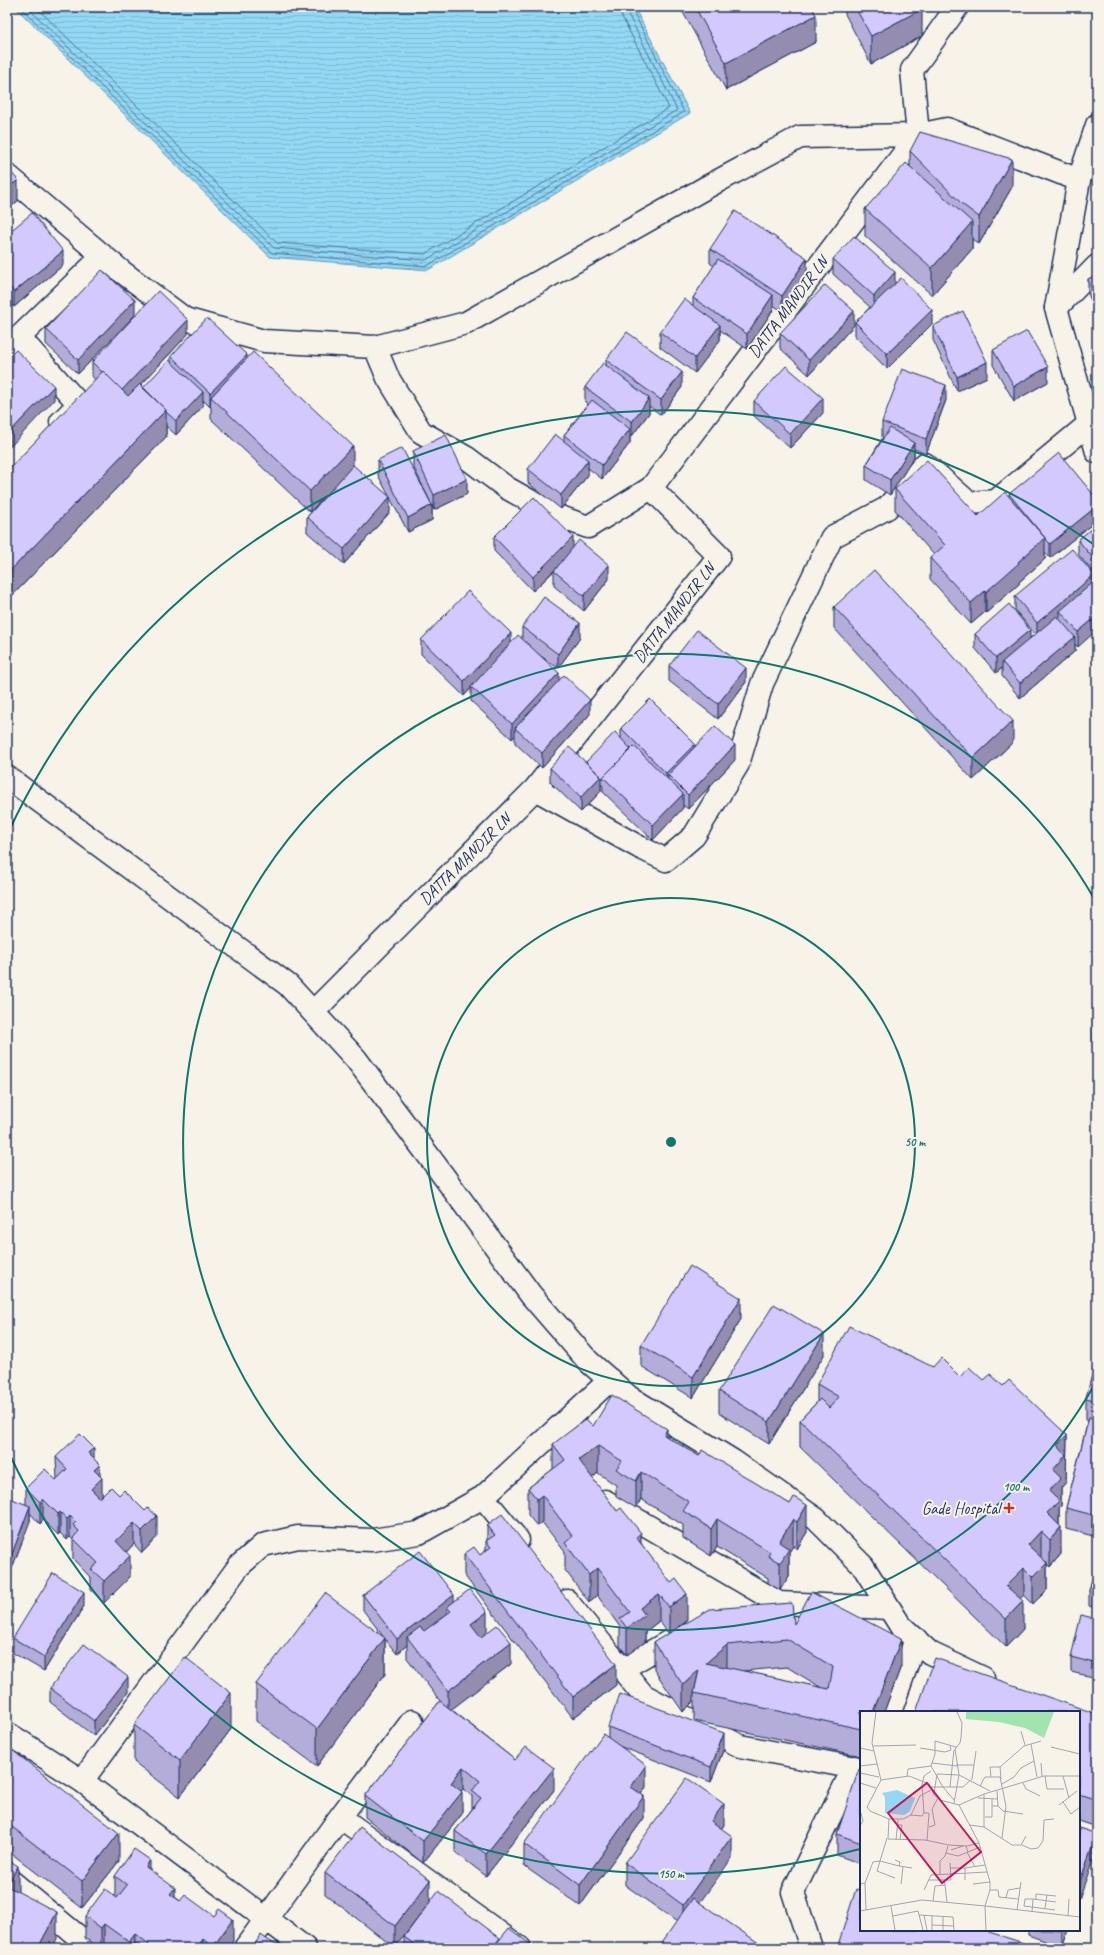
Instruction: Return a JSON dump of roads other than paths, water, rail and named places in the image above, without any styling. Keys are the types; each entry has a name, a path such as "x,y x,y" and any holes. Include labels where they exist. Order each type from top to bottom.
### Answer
{"street":[{"path":"918,135 912,70 957,7"},
{"path":"1097,125 1079,180 1056,308 1097,452"},
{"path":"7,175 103,256 185,319 264,341 375,347 466,323 698,192 800,137 918,135 947,129 1079,180"},
{"name":"DATTA MANDIR LN","path":"313,1012 535,789 719,556 651,488 918,135"},
{"path":"48,436 79,404 13,343 103,256"},
{"path":"1056,308 1097,266"},
{"path":"375,347 388,378 421,432 467,458 507,488 555,515 588,527 651,488"},
{"path":"535,789 666,860 694,836 738,764 762,684 832,537 886,508 925,464 969,503 996,501 1089,424"},
{"path":"7,778 288,985 356,1059 531,1295 588,1361 629,1397 733,1462 816,1519 863,1566 900,1625 930,1653 1003,1686"},
{"path":"82,1781 239,1566 263,1545 298,1537 372,1540 419,1533 483,1497 610,1380"},
{"path":"483,1497 533,1558"},
{"path":"605,1501 779,1603"},
{"path":"553,1583 643,1695 740,1746 858,1768 793,1892 811,1948"},
{"path":"750,1611 779,1603 889,1608"},
{"path":"622,1669 699,1624"},
{"path":"890,1711 916,1639"},
{"path":"246,1948 340,1817 412,1721"},
{"path":"7,1733 82,1781 305,1948"},
{"path":"340,1817 520,1948"},
{"path":"7,1878 79,1944"}],"water":[{"path":"15,7 634,7 690,113 428,270 270,257"}],"place":[{"name":"Gade Hospital","path":"1009,1508"}]}
